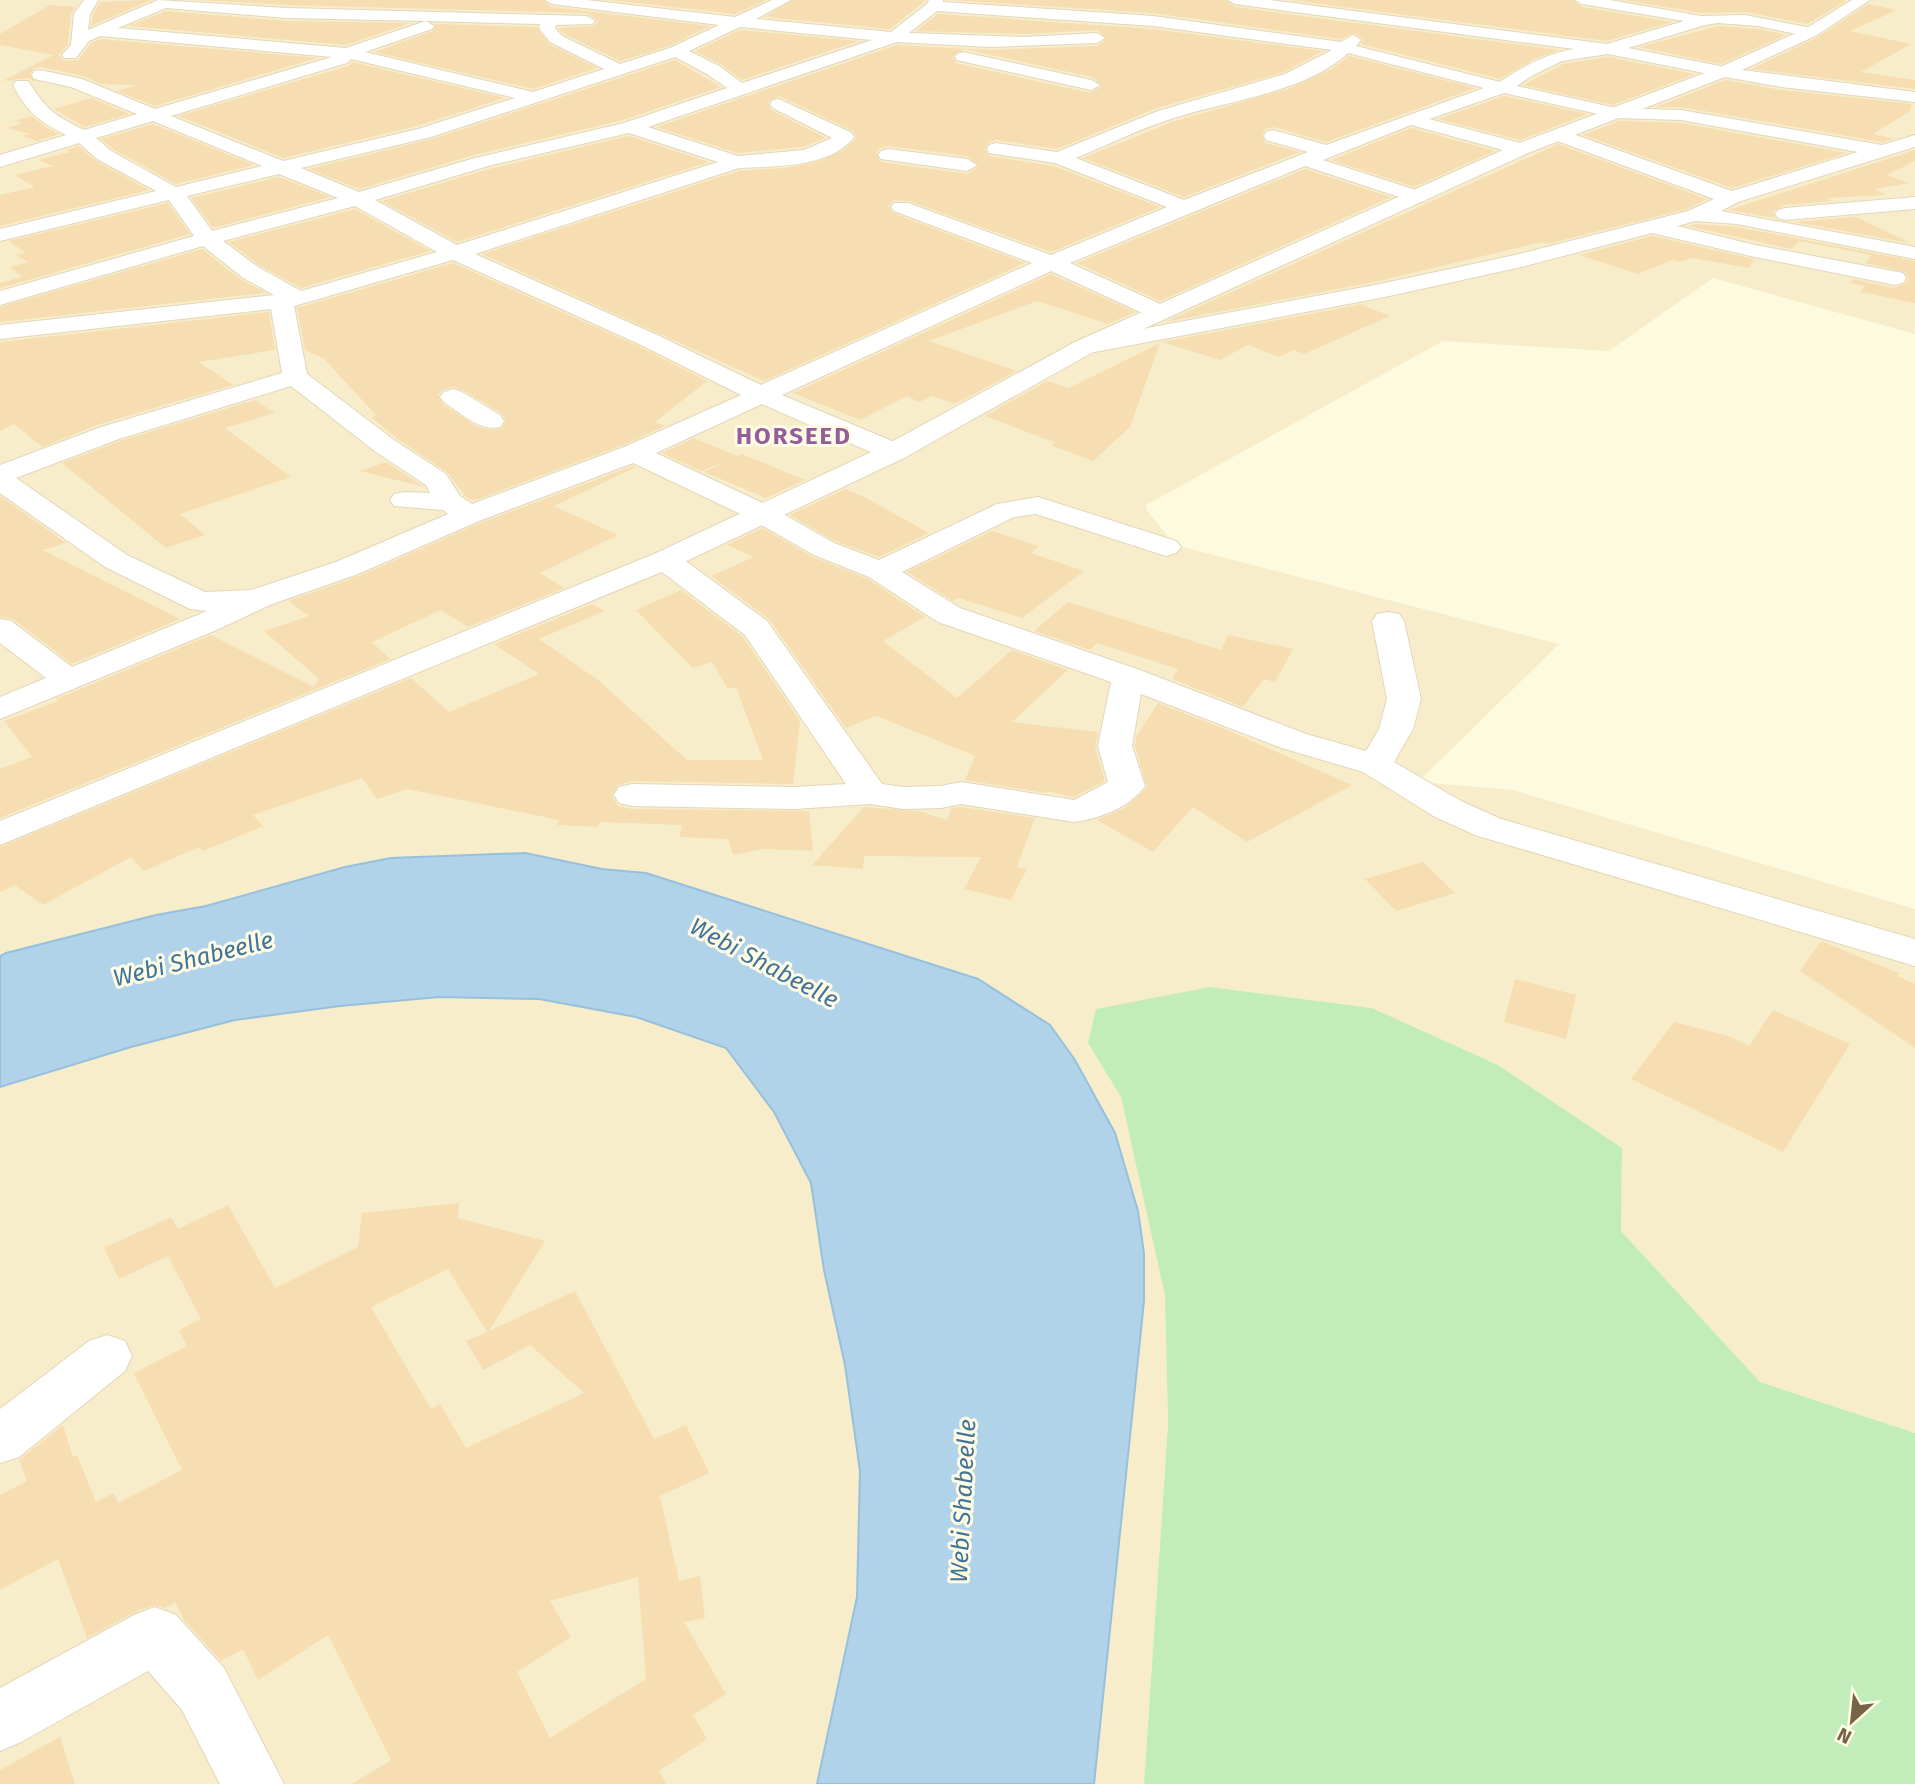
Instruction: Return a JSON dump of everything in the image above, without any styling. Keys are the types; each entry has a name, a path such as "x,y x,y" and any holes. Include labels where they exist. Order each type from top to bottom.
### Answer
{"street":[{"path":"91,0 81,16 82,38 75,52 40,75 14,87 44,117 83,136 104,155 175,194 206,239 289,300 295,377 385,446 436,480 459,508"},
{"path":"209,42 323,0"},
{"path":"552,0 676,17 922,40 1039,43 1221,29"},
{"path":"0,235 424,133 676,51 784,0"},
{"path":"1235,0 1373,16 1608,49 1781,82 1915,97"},
{"path":"0,834 665,560 894,452 1084,347 1521,149 1724,72 1811,32 1863,0"},
{"path":"127,1 287,13 550,21 676,17"},
{"path":"1594,1 1704,20 1761,21 1811,32"},
{"path":"82,38 102,32 165,2"},
{"path":"0,298 482,162 630,127 664,113 893,38 935,3 1153,21 1346,48 1503,88 1616,113 1681,115 1882,151"},
{"path":"0,162 341,59 347,53 487,4"},
{"path":"1059,158 1164,115 1288,79 1331,60 1346,48 1373,16 1408,6"},
{"path":"0,709 261,597 347,568 459,508 634,453 1051,263 1114,239 1184,207 1326,150 1503,88 1527,71 1559,57 1608,49 1704,20"},
{"path":"550,21 547,28 556,38 617,69"},
{"path":"102,32 347,53 538,97"},
{"path":"922,40 948,53 1091,85"},
{"path":"676,51 713,70 740,90"},
{"path":"40,75 76,83 358,199 455,253 648,339 759,394 894,452"},
{"path":"571,87 604,95"},
{"path":"0,332 289,300 455,253 737,162 774,160 820,151 836,145 845,137 804,119 779,104"},
{"path":"639,105 664,113"},
{"path":"1410,119 1521,149"},
{"path":"630,127 737,162"},
{"path":"1559,135 1734,208 1915,253"},
{"path":"1273,136 1326,150"},
{"path":"1734,208 1815,174 1915,141"},
{"path":"996,149 1059,158 1184,207"},
{"path":"888,155 967,165"},
{"path":"1305,160 1418,197"},
{"path":"1084,347 1492,267 1650,225 1734,208 1915,203"},
{"path":"901,207 1051,263 1159,312"},
{"path":"1650,225 1755,251 1895,278"},
{"path":"1,474 110,433 295,377"},
{"path":"453,397 491,421"},
{"path":"634,453 761,513 824,549 880,571 949,615 1128,677 1294,741 1375,765 1448,809 1488,827 1915,953"},
{"path":"1,474 116,561 201,602 261,597"},
{"path":"404,500 459,508"},
{"path":"880,571 1007,510 1038,505 1166,547"},
{"path":"665,560 756,628 870,793"},
{"path":"1375,765 1396,729 1404,699 1388,621"},
{"path":"0,628 69,680"},
{"path":"632,794 795,798 870,793 903,798 941,797 961,793 1074,811 1089,809 1127,786 1115,746 1128,677"},
{"path":"0,1440 107,1356"},
{"path":"0,1721 155,1635 203,1689 253,1784"}],"shaded area":[{"path":"0,0 1915,0 1915,334 1713,278 1609,351 1443,341 1146,505 1148,512 1175,545 1559,644 1418,782 1513,790 1915,909 1915,1433 1760,1382 1621,1231 1622,1148 1498,1065 1372,1008 1210,987 1088,1043 1121,1097 1165,1296 1168,1424 1144,1784 1094,1784 1144,1302 1144,1253 1138,1211 1115,1133 1075,1060 932,963 646,873 479,855 391,858 345,867 206,906 156,915 0,956"},
{"path":"439,997 538,999 636,1017 726,1048 774,1112 811,1183 824,1270 845,1365 860,1471 857,1597 817,1784 0,1784 0,1087 131,1047 235,1020 340,1006"}],"green space":[{"path":"1210,987 1372,1008 1498,1065 1622,1148 1621,1231 1760,1382 1915,1433 1915,1784 1144,1784 1168,1424 1165,1296 1121,1097 1088,1043 1096,1009"}],"water":[{"name":"Webi Shabeelle","path":"525,853 602,869 646,873 978,979 1050,1025 1075,1060 1115,1133 1138,1211 1144,1253 1144,1301 1094,1784 817,1784 857,1597 860,1471 845,1365 824,1270 811,1183 774,1112 726,1048 636,1017 539,999 439,997 340,1006 235,1020 131,1047 0,1087 0,956 6,953 156,915 206,906 345,867 391,858"}],"building":[{"path":"151,0 91,26 100,2"},
{"path":"200,0 543,0 552,7 710,26 669,46 620,61 564,34 558,28 594,26 598,21 587,13"},
{"path":"609,0 766,0 735,14"},
{"path":"793,0 926,0 890,29 765,17"},
{"path":"952,0 1226,0 1235,7 1559,50 1534,59 1500,79 1361,44 1364,40 1354,33 1340,39 1153,13"},
{"path":"1290,0 1573,0 1582,7 1672,22 1607,41"},
{"path":"1625,0 1846,1 1807,24 1746,12 1701,13"},
{"path":"1868,4 1897,10 1850,31 1911,44 1861,72 1915,80 1915,89 1751,69 1818,37"},
{"path":"50,5 76,7 71,14 68,44 59,55 64,61 78,60 91,43 100,39 318,58 155,106 117,91 137,85 101,84 83,76 41,67 34,68 30,74 35,82 28,78 3,81 53,55 0,45 0,34"},
{"path":"166,11 287,21 411,23 346,45 129,26"},
{"path":"938,14 1153,29 1323,51 1284,72 1157,108 1057,149 996,140 988,142 985,150 989,156 1054,166 1160,207 1051,252 909,201 894,200 888,207 893,213 1025,263 764,381 482,254 739,171 785,168 817,162 845,149 857,137 853,131 779,96 768,102 771,110 826,138 803,147 738,153 656,127 897,45 989,50 1097,46 1107,39 1097,30 1025,34 916,31","holes":["964,49 1092,77 1102,86 1090,93 956,63 953,56","888,146 967,156 979,166 967,174 881,162 876,153 880,148"]},
{"path":"435,24 537,27 549,44 597,68 533,89 374,52 433,31"},
{"path":"1718,26 1758,29 1786,35 1721,64 1639,47"},
{"path":"740,30 859,41 742,80 695,51"},
{"path":"1349,56 1475,88 1326,142 1274,127 1265,129 1262,135 1265,143 1300,152 1184,197 1083,158 1172,122 1288,89 1332,69"},
{"path":"1608,57 1695,74 1613,105 1523,85 1563,64"},
{"path":"675,60 721,87 623,120 474,155 359,189 309,169 432,139"},
{"path":"352,62 505,98 417,126 283,158 179,116 348,66"},
{"path":"1725,80 1781,90 1912,104 1910,111 1873,134 1894,139 1882,142 1681,107 1656,107"},
{"path":"1504,96 1588,114 1520,140 1438,119"},
{"path":"91,98 129,114 84,127 54,109"},
{"path":"32,116 59,134 37,141 22,136 30,134 7,128 23,123 14,121"},
{"path":"1619,121 1681,123 1847,153 1732,188 1583,135"},
{"path":"153,124 254,165 176,184 113,149 101,139"},
{"path":"1411,128 1495,151 1414,187 1331,160"},
{"path":"629,136 709,162 457,242 382,201 489,169"},
{"path":"1558,144 1707,199 1687,209 1547,244 1542,242 1379,281 1165,322"},
{"path":"78,146 96,161 149,190 0,226 0,195 35,187 14,175 53,166 38,160 70,152 65,150"},
{"path":"1915,150 1915,161 1887,175 1909,183 1874,189 1886,195 1826,198 1833,201 1784,205 1773,212 1775,218 1729,210"},
{"path":"1305,169 1391,197 1160,301 1077,263"},
{"path":"279,177 330,197 213,228 191,198"},
{"path":"168,203 190,234 0,288 0,283 22,277 10,267 28,262 16,255 26,253 9,241"},
{"path":"355,209 430,251 301,288 259,265 229,242"},
{"path":"1856,217 1910,243 1794,222"},
{"path":"1696,224 1737,227 1915,261 1915,303 1861,292 1865,286 1850,283 1853,279 1894,288 1905,284 1908,279 1905,272 1865,263 1871,255 1799,241 1791,249 1688,226"},
{"path":"1652,236 1754,259 1749,268 1692,258 1680,262 1672,260 1638,274 1579,255"},
{"path":"202,249 240,279 266,293 0,322 0,307"},
{"path":"453,263 638,346 707,381 655,422 665,426 623,445 476,500 467,498 447,472 399,440 371,417 376,415 324,359 305,350 297,308","holes":["452,387 463,390 501,413 506,420 502,428 492,430 477,427 443,404 438,395"]},
{"path":"1051,274 1135,312 1108,324 1037,301 929,341 1017,371 955,404 932,396 919,402 907,396 860,420 793,393"},
{"path":"1373,302 1362,305 1390,316 1304,354 1294,350 1279,357 1248,345 1220,360 1162,342"},
{"path":"269,312 275,350 199,362 233,385 100,424 42,447 14,424 0,431 0,342"},
{"path":"1160,343 1130,427 1093,461 1051,445 1056,443 985,416 1047,381 1069,388"},
{"path":"255,400 275,413 225,428 291,477 180,514 205,535 166,548 62,463 120,441"},
{"path":"694,438 805,480 766,498 704,472 728,461 701,471 662,453"},
{"path":"386,462 424,487 360,471"},
{"path":"636,467 554,506 618,535 540,573 564,588 468,627 441,610 372,642 390,659 0,818 0,769 32,757 4,721 58,701 56,699 211,635 314,687 319,679 264,631 309,616 288,601 359,576 480,523"},
{"path":"845,489 929,533 879,557 835,541 790,515"},
{"path":"0,496 66,543 43,550 180,619 72,664 13,619 0,617"},
{"path":"762,528 813,557 868,579 925,617 883,641 957,698 1012,650 1068,670 1012,722 1098,732 1095,747 1105,781 1074,797 965,780 975,756 877,716 846,728 769,619 711,576 754,557 727,545"},
{"path":"992,531 1039,546 1031,553 1084,571 1022,618 959,598 953,601 907,572"},
{"path":"681,590 743,637 800,721 793,784 632,781 617,786 612,796 618,806 632,809 809,811 813,851 764,849 733,855 728,839 679,837 682,825 600,822 598,827 557,825 559,820 407,789 377,799 362,778 253,815 263,826 203,851 199,847 144,871 131,857 43,905 15,885 0,892 0,847 411,678 449,712 539,674 494,644 592,604 604,611 539,639 598,680 687,760 763,760 736,687 728,689 712,662 693,668 636,610"},
{"path":"1068,602 1221,650 1228,635 1293,649 1275,682 1264,679 1243,707 1172,679 1178,669 1097,643 1090,650 1034,631"},
{"path":"1158,703 1352,785 1247,842 1193,807 1153,852 1097,820 1124,808 1147,788 1135,746 1136,737"},
{"path":"864,807 919,811 947,820 952,808 961,807 1035,818 1017,867 1027,869 1011,900 964,889 981,857 865,856 862,869 812,865"},
{"path":"1423,862 1455,893 1396,911 1365,879"},
{"path":"1821,941 1899,973 1897,976 1915,984 1915,1048 1800,971"},
{"path":"1515,979 1576,995 1566,1039 1504,1022"},
{"path":"1773,1010 1850,1044 1783,1152 1631,1079 1674,1022 1729,1036 1749,1046"},
{"path":"459,1203 458,1218 545,1241 489,1331 575,1291 654,1439 686,1425 709,1473 660,1496 679,1581 700,1576 705,1618 684,1622 726,1694 693,1715 707,1739 659,1771 666,1784 352,1784 391,1760 328,1635 258,1680 243,1649 221,1661 184,1620 175,1602 165,1608 154,1605 133,1613 87,1638 58,1559 0,1590 0,1495 27,1481 19,1460 63,1425 73,1457 77,1455 96,1502 114,1493 118,1503 182,1470 134,1373 187,1346 179,1330 201,1319 168,1256 119,1279 104,1248 171,1217 178,1229 228,1205 275,1288 358,1247 362,1213","holes":["448,1269 487,1332 466,1341 483,1370 530,1345 584,1393 466,1448 440,1404 431,1409 371,1307","638,1577 646,1679 550,1738 517,1672 571,1637 550,1601"]},
{"path":"60,1737 75,1784 0,1784 0,1770"}],"district":[{"name":"HORSEED","path":"794,436"}]}
